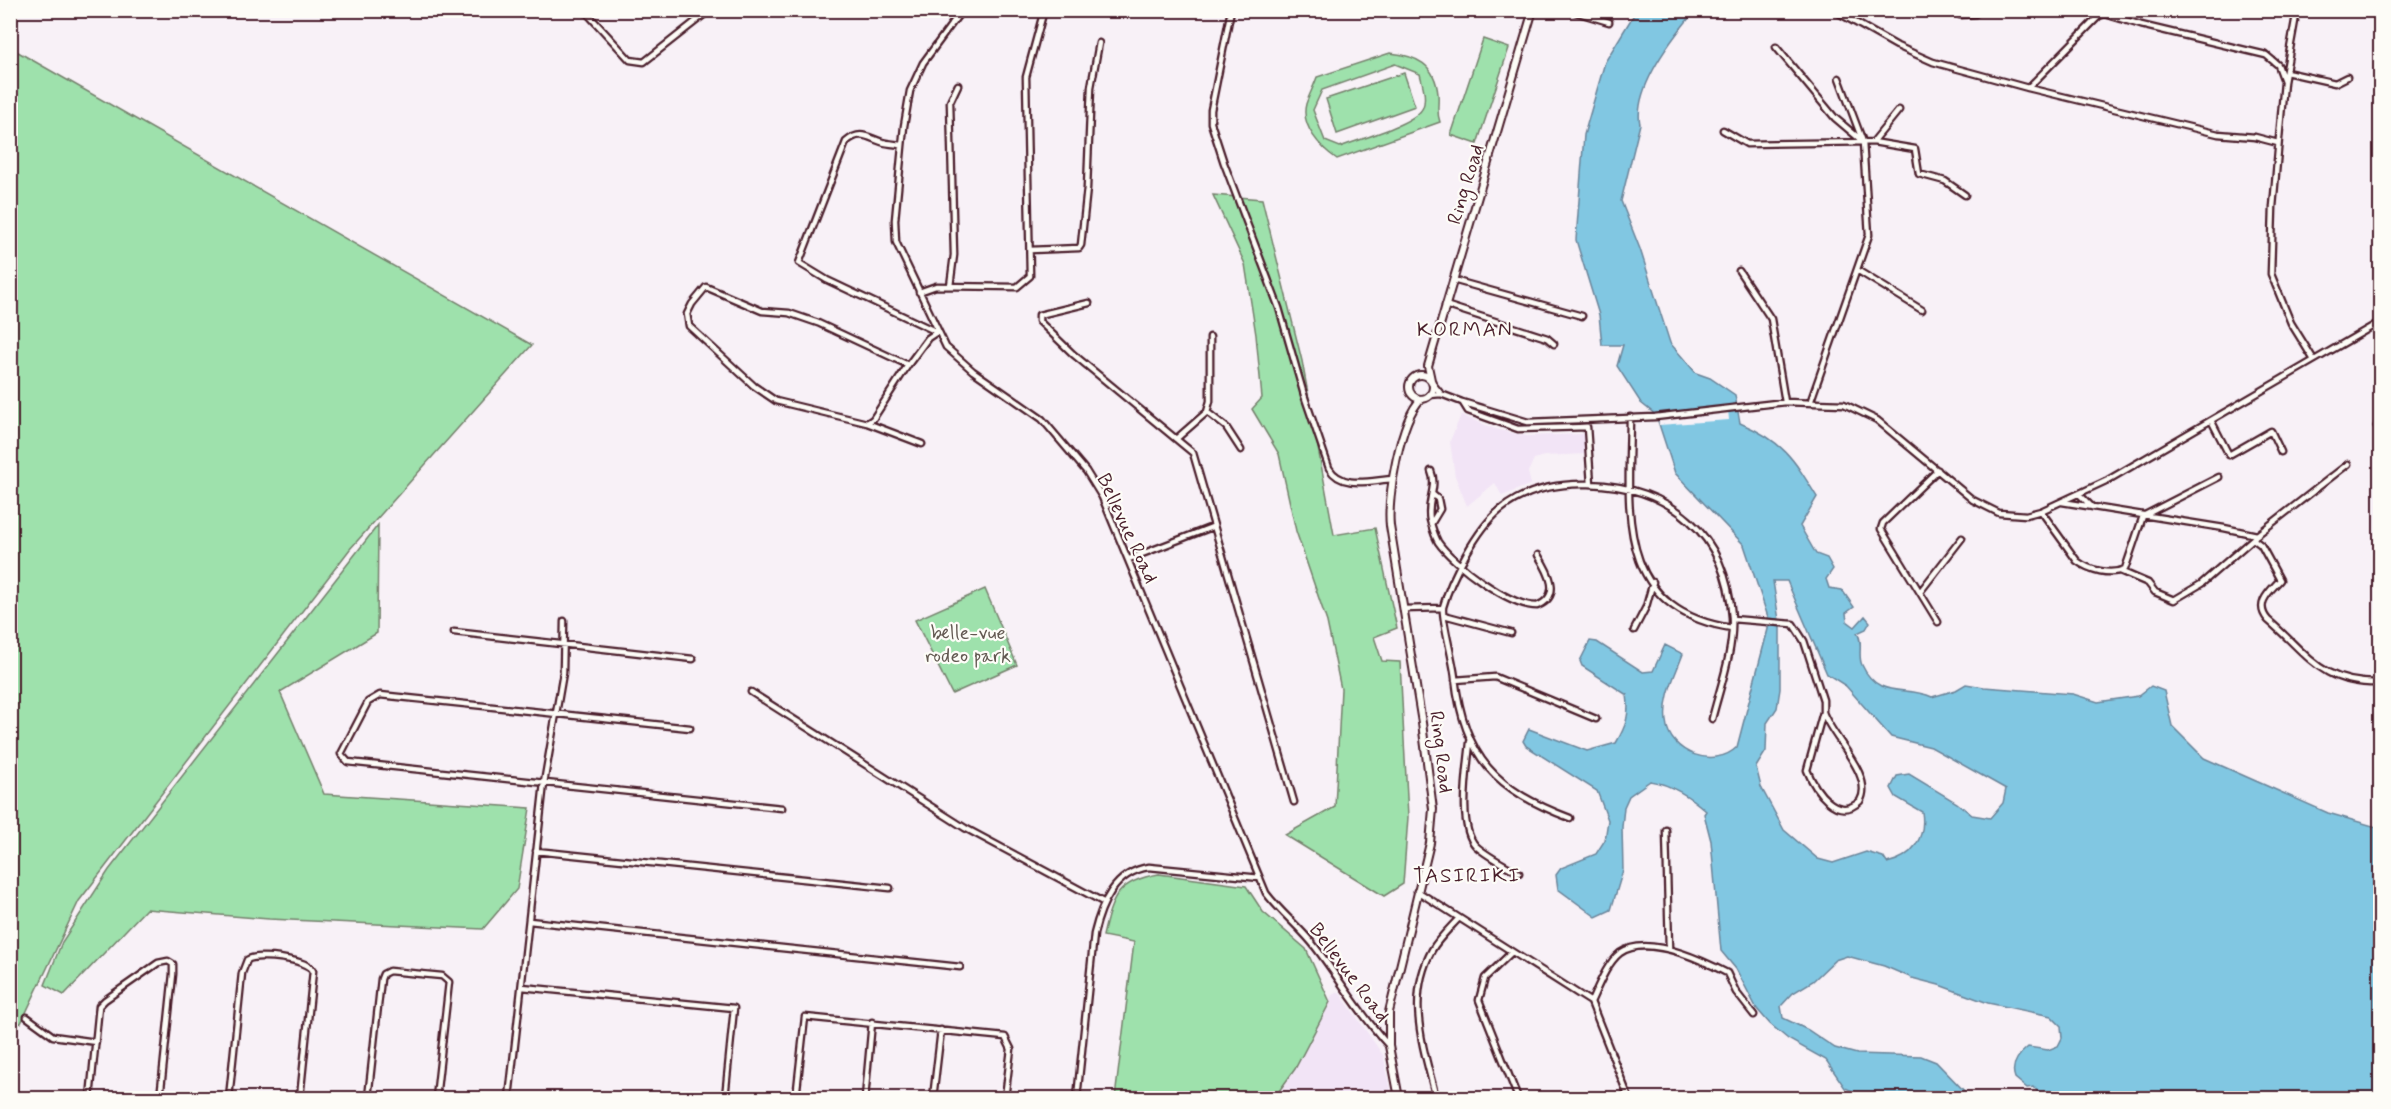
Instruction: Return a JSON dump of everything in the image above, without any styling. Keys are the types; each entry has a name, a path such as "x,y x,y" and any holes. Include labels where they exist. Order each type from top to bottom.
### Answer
{"main road":[{"name":"Ring Road","path":"1431,382 1428,366 1533,10"},
{"path":"1418,375 1425,375 1431,382 1429,395 1421,399 1411,394 1410,382 1428,366"},
{"name":"Ring Road","path":"1411,394 1413,410"},
{"name":"Ring Road","path":"1399,1098 1389,1046 1389,1012 1430,843 1433,809 1389,513 1393,479 1413,410 1421,399"}],"street":[{"path":"584,10 630,60 644,62 710,10"},
{"name":"Bellevue Road","path":"962,10 918,73 906,108 894,231 896,242 937,332 958,360 1042,419 1102,497 1260,878 1277,908 1315,946 1373,1029 1389,1046"},
{"path":"919,292 936,286 1011,287 1023,284 1030,276 1026,77 1044,10"},
{"path":"1231,10 1211,110 1211,123 1224,164 1279,308 1304,395 1329,468 1335,477 1348,482 1393,479"},
{"path":"1569,10 1609,22"},
{"path":"1954,10 1960,15 1975,14 1981,10"},
{"path":"2100,10 2105,14 2141,26 2266,55 2278,65 2284,82"},
{"path":"2296,10 2284,82 2278,143 2271,274 2291,323 2314,360"},
{"path":"1837,12 1933,62 2028,88 2218,134 2255,137 2278,143"},
{"path":"2028,88 2099,16 2105,14"},
{"path":"1030,250 1079,248 1081,244 1087,188 1089,103 1099,43"},
{"path":"1776,47 1835,118 1863,142"},
{"path":"2286,72 2335,83 2347,77"},
{"path":"1810,403 1869,235 1863,142 1839,78"},
{"path":"950,286 954,255 950,102 958,85"},
{"path":"1873,142 1899,110"},
{"path":"1724,130 1747,144 1873,142 1915,149 1919,174 1945,181 1965,195"},
{"path":"867,423 873,419 922,345 937,332 827,280 799,263 846,142 853,136 863,134 882,142 902,145"},
{"path":"1857,270 1922,310"},
{"path":"1739,271 1771,319 1785,402"},
{"path":"1453,280 1582,316"},
{"path":"908,364 818,323 789,313 762,311 706,287 687,314 689,326 761,393 776,401 810,411 867,423 922,444"},
{"path":"1089,303 1040,315 1039,321 1081,360 1193,453 1212,527 1236,595 1294,802"},
{"path":"1445,305 1547,338 1554,344"},
{"path":"1431,382 1441,393 1462,402 1529,422 1655,417 1785,402 1840,403 1865,412 1973,500 1999,513 2013,515 2041,511 2079,494 2212,422 2380,322"},
{"path":"1176,439 1207,412 1210,401 1210,337"},
{"path":"1429,395 1441,393"},
{"path":"1462,402 1468,411 1528,430 1587,426 1591,484"},
{"path":"1207,412 1226,426 1240,450"},
{"path":"1630,417 1629,488 1632,540 1641,566 1662,595 1683,612 1706,622 1732,628"},
{"path":"1508,425 1510,418"},
{"path":"2377,426 2380,418"},
{"path":"1581,419 1581,427"},
{"path":"1557,420 1560,428"},
{"path":"1544,421 1545,430"},
{"path":"1528,430 1529,422"},
{"path":"2212,422 2229,455 2271,430 2281,452"},
{"path":"2041,511 2072,556 2080,563 2098,570 2120,571 2148,583 2156,592 2174,600 2201,584 2255,537 2348,464"},
{"path":"1938,470 1881,527 1938,622"},
{"path":"1431,471 1434,478 1429,504 1431,524 1439,543 1448,554 1463,564 1471,573 1511,598 1537,606 1549,598 1552,588 1550,575 1538,555"},
{"path":"2120,571 2125,569 2143,516 2185,492 2218,477"},
{"path":"1570,818 1544,808 1492,774 1470,742 1462,718 1443,608 1469,546 1480,530 1509,504 1542,488 1591,484 1629,488 1669,504 1682,513 1704,536 1723,569 1732,620 1729,651 1712,719"},
{"path":"1431,524 1440,509 1438,499 1432,494"},
{"path":"2079,494 2092,507"},
{"path":"2062,502 2224,528 2255,537 2280,580 2265,595 2262,613 2325,672 2357,684 2380,683"},
{"path":"1129,559 1212,527"},
{"path":"1920,592 1962,538"},
{"path":"2080,563 2083,557"},
{"path":"1634,630 1646,606 1653,582"},
{"path":"1404,609 1443,608"},
{"path":"1444,615 1511,633"},
{"path":"1732,620 1790,622 1799,631 1821,690 1826,722 1862,779 1863,797 1850,808 1838,808 1828,803 1807,770 1823,712"},
{"path":"509,1098 530,921 543,783 564,646 564,621"},
{"path":"454,632 693,659"},
{"path":"1455,680 1495,677 1596,719"},
{"path":"751,693 965,828 1103,902"},
{"path":"690,728 380,695 368,702 341,749 342,758 348,762 782,808"},
{"path":"1470,742 1466,788 1467,830 1470,838 1482,851 1519,873"},
{"path":"1666,830 1669,949"},
{"path":"536,851 890,888"},
{"path":"1077,1098 1094,934 1103,902 1112,890 1140,868 1260,878"},
{"path":"1417,891 1591,1002 1629,1098"},
{"path":"1436,1098 1418,1027 1417,1000 1432,950 1459,918"},
{"path":"530,921 960,967"},
{"path":"1591,1002 1619,954 1633,948 1669,949 1727,973 1736,992 1754,1016"},
{"path":"1512,952 1485,978 1479,1000 1518,1098"},
{"path":"229,1098 242,973 247,960 257,956 305,962 313,971 300,1098"},
{"path":"90,1098 99,1006 164,961 171,962 173,974 160,1098"},
{"path":"368,1098 381,979 383,974 389,971 442,976 448,982 436,1098"},
{"path":"522,987 734,1008 725,1098"},
{"path":"27,1017 53,1036 96,1042"},
{"path":"796,1098 806,1017 1005,1037 1011,1049 1005,1098"},
{"path":"865,1098 872,1022"},
{"path":"933,1098 941,1030"},
{"path":"10,1095 44,1098"}],"shaded area":[{"path":"1461,415 1495,429 1527,436 1584,434 1585,454 1544,456 1534,459 1528,472 1531,484 1502,496 1495,483 1467,506 1455,476 1450,441"},
{"path":"1339,992 1383,1055 1393,1098 1274,1098 1295,1069 1332,995"}],"green space":[{"path":"1483,39 1509,48 1477,144 1451,135"},
{"path":"11,48 532,345 350,549 79,901 21,1023 11,1025"},
{"path":"1390,53 1408,56 1423,63 1433,75 1438,94 1440,122 1337,159 1313,136 1306,120 1306,104 1317,77","holes":["1395,64 1420,74 1424,103 1419,113 1399,125 1340,147 1325,141 1313,110 1322,90"]},
{"path":"1404,73 1415,106 1337,134 1326,99"},
{"path":"1213,195 1262,199 1302,361 1334,535 1375,528 1397,628 1374,637 1382,661 1400,662 1408,817 1403,884 1384,896 1285,835 1335,807 1341,689 1327,622 1296,531 1279,454 1252,409 1262,398 1256,335 1245,264"},
{"path":"378,525 377,633 280,692 324,794 530,808 517,889 483,929 269,919 146,909 64,995 45,985 62,942 109,870"},
{"name":"belle-vue rodeo park","path":"985,589 1017,665 952,694 915,620"},
{"path":"1159,874 1246,886 1263,912 1306,949 1330,1002 1295,1069 1274,1098 1115,1098 1134,942 1103,936 1114,901 1125,886 1145,877"}],"water":[{"path":"1636,11 1695,11 1666,49 1649,79 1639,110 1640,124 1621,201 1640,249 1670,343 1696,373 1710,378 1735,395 1740,423 1767,437 1786,452 1817,497 1800,526 1816,554 1827,558 1833,569 1826,579 1829,588 1842,590 1854,607 1846,613 1847,621 1855,627 1865,616 1870,622 1866,629 1857,633 1862,665 1876,683 1893,690 1932,697 1956,690 1966,684 2073,694 2098,702 2138,696 2151,686 2164,691 2172,726 2204,758 2328,813 2380,828 2380,1098 2034,1098 2038,1092 2034,1087 2027,1088 2015,1078 2014,1065 2028,1047 2048,1050 2058,1046 2062,1038 2061,1026 2051,1016 1988,1003 1912,978 1884,966 1847,956 1835,960 1813,981 1793,993 1781,1006 1783,1018 1808,1030 1835,1048 1857,1054 1921,1056 1936,1062 1971,1098 1870,1098 1845,1088 1826,1060 1788,1039 1770,1024 1757,1009 1736,969 1721,951 1711,841 1704,814 1706,811 1680,792 1658,783 1650,781 1629,796 1624,807 1623,870 1611,910 1596,917 1558,889 1556,875 1561,868 1596,854 1605,840 1608,820 1597,791 1526,746 1523,741 1529,729 1587,751 1616,743 1626,720 1627,695 1582,666 1580,661 1590,641 1597,642 1643,672 1653,671 1665,645 1683,654 1666,704 1666,721 1669,732 1684,750 1694,755 1717,757 1728,754 1737,747 1769,620 1744,545 1675,473 1656,415 1641,403 1617,366 1623,345 1602,345 1599,315 1576,240 1584,135 1605,62","holes":["1773,581 1787,581 1827,674 1846,686 1891,737 1931,747 2006,789 2003,803 1990,818 1972,815 1957,803 1909,774 1897,776 1891,788 1896,797 1922,812 1922,830 1920,838 1911,851 1896,860 1887,863 1883,857 1866,852 1833,863 1818,859 1784,830 1761,787 1756,767 1766,751 1767,723 1777,708 1780,689 1780,627"]}],"pier":[{"path":"1728,409 1729,420 1659,425 1658,414"}],"district":[{"name":"KORMAN","path":"1465,329"},
{"name":"TASIRIKI","path":"1467,875"}]}
